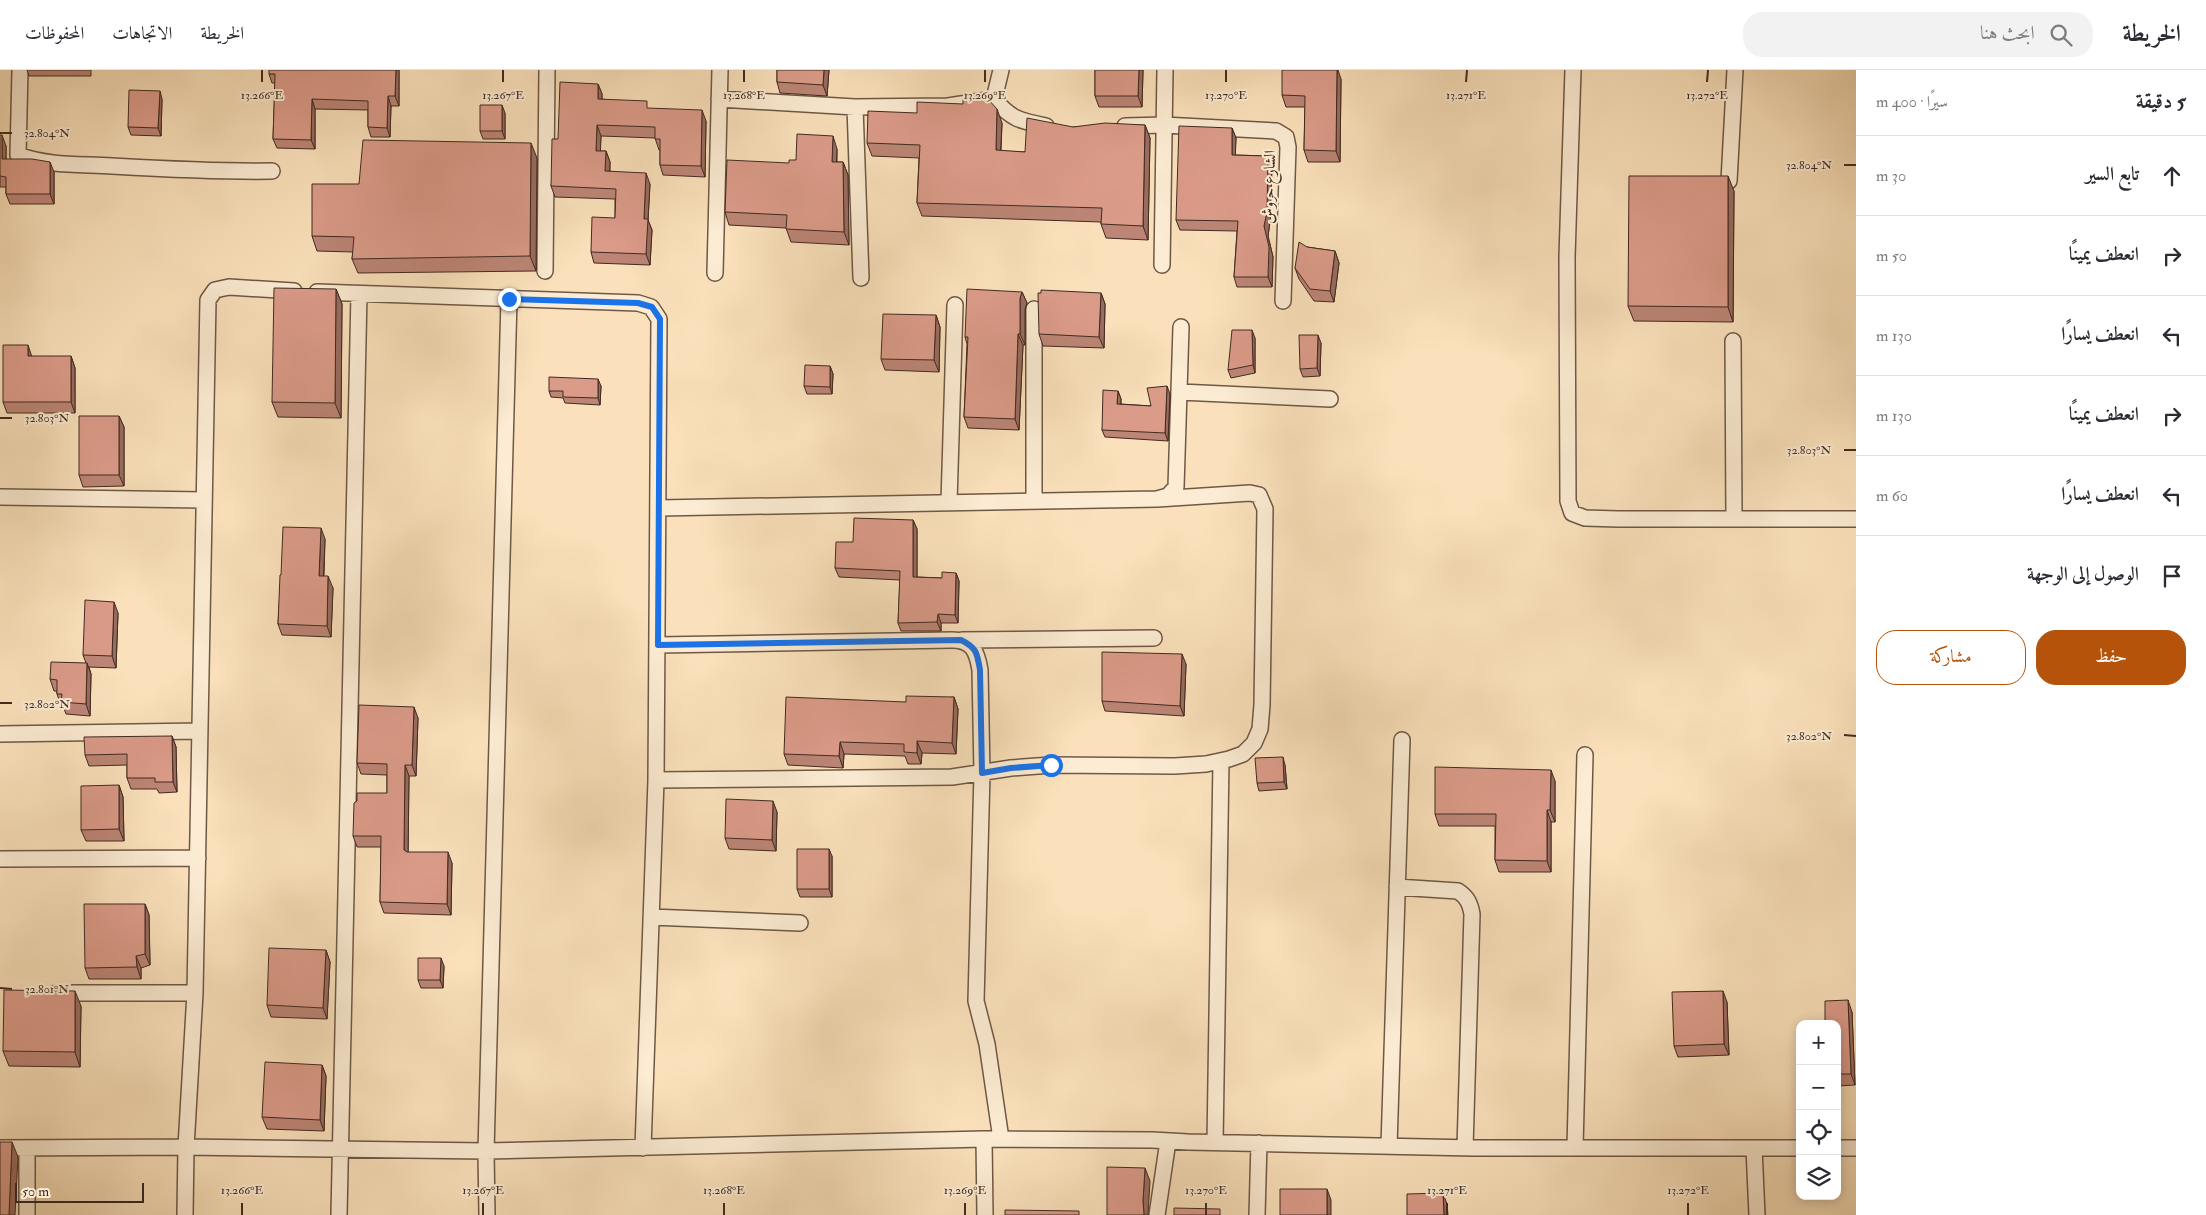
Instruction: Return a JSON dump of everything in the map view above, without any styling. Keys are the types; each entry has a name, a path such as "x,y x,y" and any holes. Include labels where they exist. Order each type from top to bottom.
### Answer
{"street":[{"path":"20,70 18,155 34,161 65,164 224,172 272,171"},
{"path":"545,271 541,149 547,70"},
{"path":"715,272 720,70"},
{"path":"994,99 1001,70"},
{"path":"1162,266 1165,70"},
{"path":"1573,70 1567,257 1568,492 1572,513 1585,518 1856,519"},
{"path":"1729,181 1735,70"},
{"path":"719,98 855,107 948,106 994,99"},
{"path":"994,99 1006,114 1015,119 1062,128"},
{"path":"855,107 861,278"},
{"path":"1114,127 1164,125"},
{"name":"الشارع حروش","path":"1164,125 1276,131 1286,137 1288,147 1283,301"},
{"path":"185,1215 186,1148 195,993 208,300 215,290 229,287 359,294 638,303 652,307 660,319 656,780 643,1148"},
{"path":"339,1215 359,294"},
{"path":"487,1215 486,1151 509,299"},
{"path":"949,502 955,305"},
{"path":"1034,310 1034,500"},
{"path":"1157,499 1168,496 1176,487 1181,327"},
{"path":"1733,340 1734,519"},
{"path":"1180,392 1330,399"},
{"path":"656,780 952,777 1011,768 1051,765 1175,766 1221,761 1243,754 1254,743 1260,729 1265,509 1259,495 1250,493 1157,499 659,508"},
{"path":"0,497 204,500"},
{"path":"658,645 1154,638"},
{"path":"961,640 972,646 978,655 980,670 982,773 976,1001 987,1044 1001,1139"},
{"path":"0,734 200,731"},
{"path":"1389,1146 1402,740"},
{"path":"1575,1148 1585,755"},
{"path":"1215,1143 1221,761"},
{"path":"0,859 198,858"},
{"path":"1398,887 1458,891 1466,896 1470,903 1472,914 1465,1148"},
{"path":"651,917 800,923"},
{"path":"39,993 195,993"},
{"path":"984,1139 985,1215"},
{"path":"0,1148 486,1151 984,1139 1465,1148 1796,1148"},
{"path":"1157,1215 1168,1141"},
{"path":"1257,1215 1259,1143"},
{"path":"1754,1148 1757,1215"},
{"path":"1841,1148 1856,1148"},
{"path":"27,1149 27,1215"}],"building":[{"path":"269,70 396,70 395,96 388,96 387,128 368,127 368,101 312,99 311,140 273,139 275,74 269,74"},
{"path":"777,70 824,70 823,85 777,82"},
{"path":"1095,70 1139,70 1138,96 1095,96"},
{"path":"1282,70 1337,70 1336,151 1304,150 1305,96 1282,95"},
{"path":"560,82 598,84 598,99 647,101 647,108 702,110 701,166 660,165 660,139 655,139 655,127 597,125 596,151 606,151 605,171 646,173 644,219 648,219 646,254 591,252 592,217 615,218 616,189 551,186 552,139 558,139"},
{"path":"129,90 160,91 158,128 128,127"},
{"path":"987,98 997,109 996,150 1025,152 1027,118 1073,127 1105,123 1145,125 1143,226 1101,224 1102,208 917,203 920,145 867,143 868,111 917,113 917,102 963,104 963,99"},
{"path":"480,105 502,105 502,131 480,131"},
{"path":"1179,126 1232,128 1232,155 1268,156 1267,212 1264,226 1269,247 1268,277 1234,277 1238,221 1176,220"},
{"path":"797,134 833,136 832,162 843,162 844,232 786,229 787,215 725,212 727,160 789,163 789,160 796,160"},
{"path":"0,135 2,135 2,159 32,159 50,162 50,194 6,194 6,177 0,176"},
{"path":"363,140 531,143 530,256 352,259 354,237 312,236 312,184 359,184"},
{"path":"1629,176 1728,176 1728,307 1628,306"},
{"path":"1299,242 1307,247 1335,251 1330,291 1310,289 1295,268"},
{"path":"274,288 336,289 335,403 272,402"},
{"path":"967,289 1022,292 1020,298 1020,334 1018,334 1015,419 964,417 968,337 965,337"},
{"path":"1041,290 1101,293 1099,337 1039,334 1038,293 1041,293"},
{"path":"883,314 936,315 934,360 881,359"},
{"path":"1232,330 1252,330 1253,365 1228,370"},
{"path":"1299,335 1318,335 1317,368 1300,369"},
{"path":"3,345 28,345 28,356 71,356 71,402 3,402"},
{"path":"805,365 830,366 830,387 804,386"},
{"path":"549,377 598,379 598,398 563,397 563,391 549,391"},
{"path":"1167,386 1165,433 1102,430 1103,390 1118,391 1117,404 1151,406 1147,388"},
{"path":"79,416 119,416 119,475 79,475"},
{"path":"854,518 913,520 913,577 942,578 942,572 956,573 955,615 938,614 937,622 898,623 900,571 835,568 836,542 853,542"},
{"path":"283,527 321,528 319,576 328,576 327,626 278,624"},
{"path":"85,600 114,602 112,656 83,655"},
{"path":"1102,652 1182,654 1180,706 1102,701"},
{"path":"51,662 87,663 86,704 61,702 62,694 57,694 57,680 50,679"},
{"path":"906,696 954,697 952,743 917,741 917,753 904,752 904,744 840,742 839,756 784,754 786,697 906,702"},
{"path":"359,705 414,707 412,765 405,765 404,850 407,852 448,852 447,904 380,902 381,836 353,836 354,803 357,801 357,793 387,793 387,764 357,763"},
{"path":"172,736 173,782 155,782 155,778 127,778 127,754 85,755 84,737"},
{"path":"1283,757 1284,782 1257,783 1255,758"},
{"path":"1435,767 1551,770 1550,810 1547,810 1547,861 1495,860 1496,814 1435,814"},
{"path":"119,785 119,829 81,830 81,786"},
{"path":"726,799 773,801 772,840 725,838"},
{"path":"797,849 829,849 829,889 797,889"},
{"path":"84,904 145,904 145,954 136,956 137,967 85,968"},
{"path":"269,948 326,950 323,1008 267,1005"},
{"path":"418,958 441,958 440,980 418,980"},
{"path":"4,990 75,991 75,1052 3,1051"},
{"path":"1723,991 1724,1044 1674,1046 1672,992"},
{"path":"1848,1000 1851,1074 1841,1074 1841,1020 1825,1020 1825,1001"},
{"path":"265,1062 322,1065 320,1120 262,1117"},
{"path":"0,1142 12,1142 9,1215 0,1215"},
{"path":"1107,1167 1145,1168 1144,1215 1107,1215"},
{"path":"1280,1189 1327,1189 1327,1215 1280,1215"},
{"path":"1443,1193 1444,1215 1407,1215 1407,1194"},
{"path":"1174,1208 1220,1209 1220,1215 1174,1215"},
{"path":"1005,1210 1079,1211 1079,1215 1005,1215"}],"route":[{"path":"509,299 638,303 652,307 660,319 658,645 961,640 972,646 978,655 982,773 1011,768 1051,765"}]}
